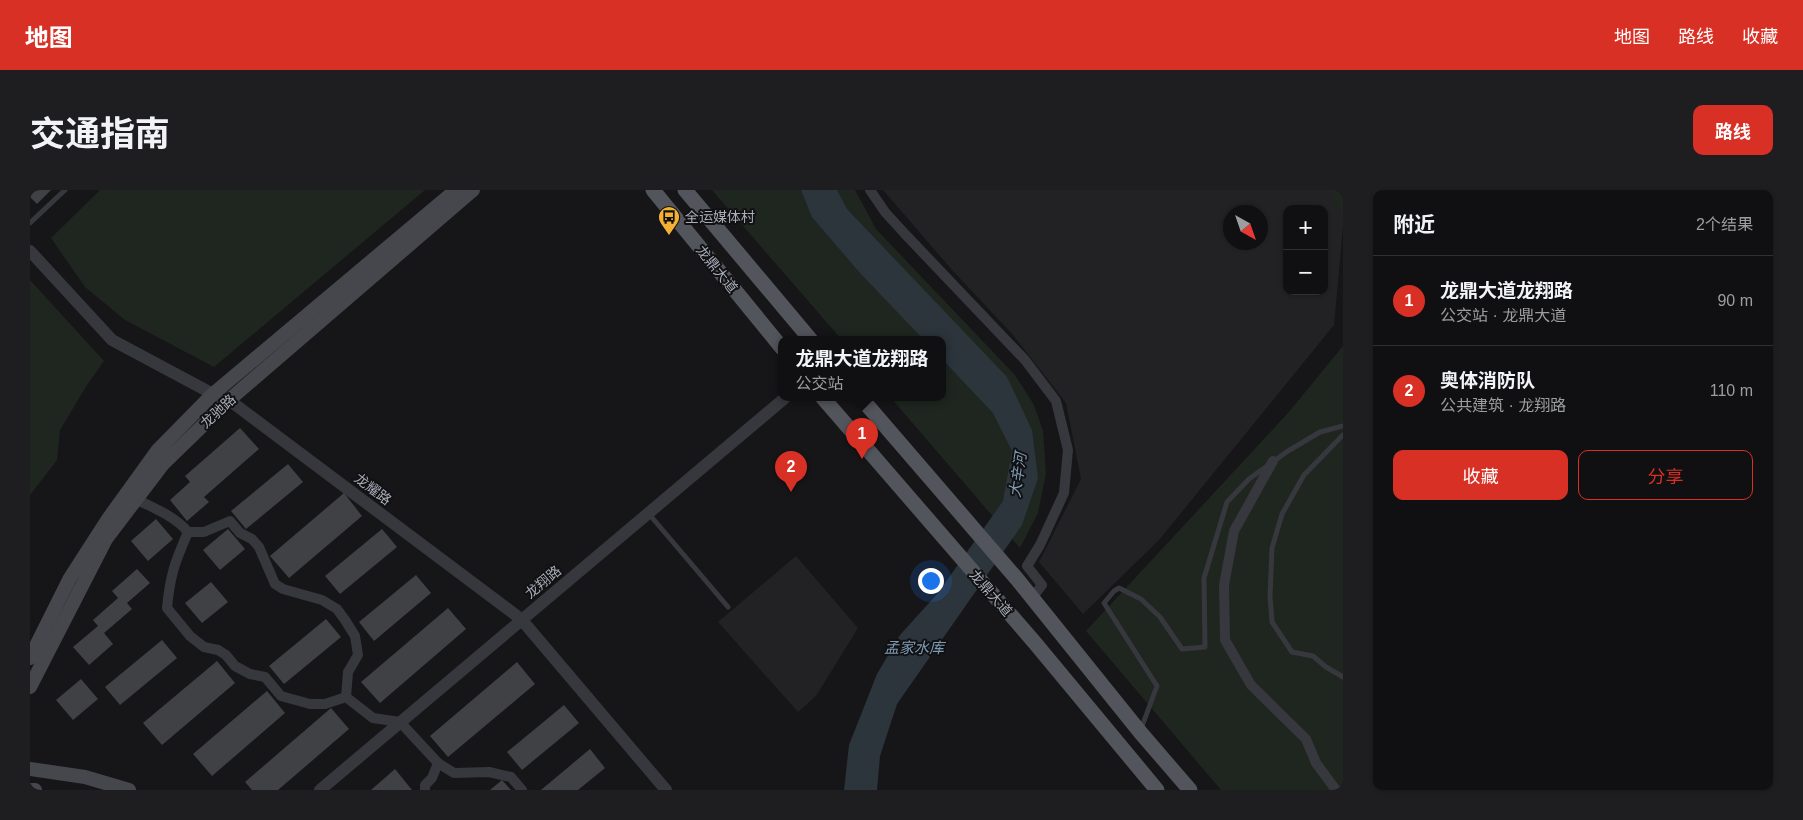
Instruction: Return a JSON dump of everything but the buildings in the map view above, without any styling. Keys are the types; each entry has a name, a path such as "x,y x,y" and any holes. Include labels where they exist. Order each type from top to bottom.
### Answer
{"main road":[{"name":"龙驰路","path":"30,658 70,578 108,519 157,451 213,394 456,190"},
{"name":"龙驰路","path":"30,687 106,539 163,464 229,400 473,190"},
{"name":"龙鼎大道","path":"653,190 778,343"},
{"name":"龙鼎大道","path":"685,190 808,336"},
{"name":"龙鼎大道","path":"826,401 1035,643 1157,790"},
{"name":"龙鼎大道","path":"864,401 1017,579 1140,732 1190,790"},
{"path":"30,769 85,777 129,790"}],"street":[{"path":"870,190 885,212 1024,360 1056,401 1068,450 1064,493 1040,544 1027,566 1042,585 1032,598"},
{"name":"龙耀路","path":"30,251 112,340 213,394 229,400 521,619 666,790"},
{"name":"龙翔路","path":"320,790 781,401"},
{"path":"1273,462 1234,531 1224,585 1225,640 1252,685 1306,739 1316,763 1336,790"},
{"path":"136,499 180,523 188,532 204,532 230,521 240,533 252,539 259,547 275,584 283,589 322,600 337,610 355,636 358,655 348,672 346,697"},
{"path":"188,532 169,584 168,608 190,636 204,647 218,650 226,655 235,666 250,674 265,677 281,696 310,704 325,704 346,697"},
{"path":"346,697 373,718 400,722 438,763 454,773 489,772 511,777 522,790"},
{"path":"425,790 424,785 432,778 438,763"}],"lane":[{"path":"30,223 65,190"},
{"path":"1140,732 1157,686 1104,603 1114,590 1119,588 1141,599 1160,617 1182,649 1205,647 1204,578 1227,502 1249,479 1288,451 1320,432 1343,426"},
{"path":"1343,435 1304,475 1282,514 1272,548 1270,596 1272,622 1292,652 1313,656 1326,667 1343,677"},
{"path":"648,513 728,607"}],"shaded area":[{"path":"100,190 425,190 214,367 125,320 85,287 51,238"},
{"path":"712,190 855,190 876,229 1015,375 1034,405 1043,431 1046,474 1038,513 1020,548 894,401 946,401 946,336 839,336"},
{"path":"883,190 1334,190 1343,197 1343,226 1334,325 1159,540 1083,614 1039,562 1081,479 1066,403 1013,335 953,271"},
{"path":"1329,190 1343,190 1343,219"},
{"path":"30,280 104,361 60,430 57,460 30,495"},
{"path":"1343,346 1343,790 1221,790 1086,631 1288,413"},
{"path":"796,556 858,628 816,696 798,712 718,622"}],"water":[{"name":"孟家水库","path":"801,190 837,190 847,209 1007,377 1032,430 1038,478 1022,525 897,704 880,756 877,790 844,790 849,745 877,674 900,635 938,593 1003,501 1012,451 993,413 946,363 946,336 920,336 860,273 812,217"}],"place":[{"name":"全运媒体村","path":"669,236"},
{"name":"龙鼎大道龙翔路","path":"862,459"},
{"name":"奥体消防队","path":"791,492"}],"water label":[{"name":"大辛河","path":"1018,475"}]}
